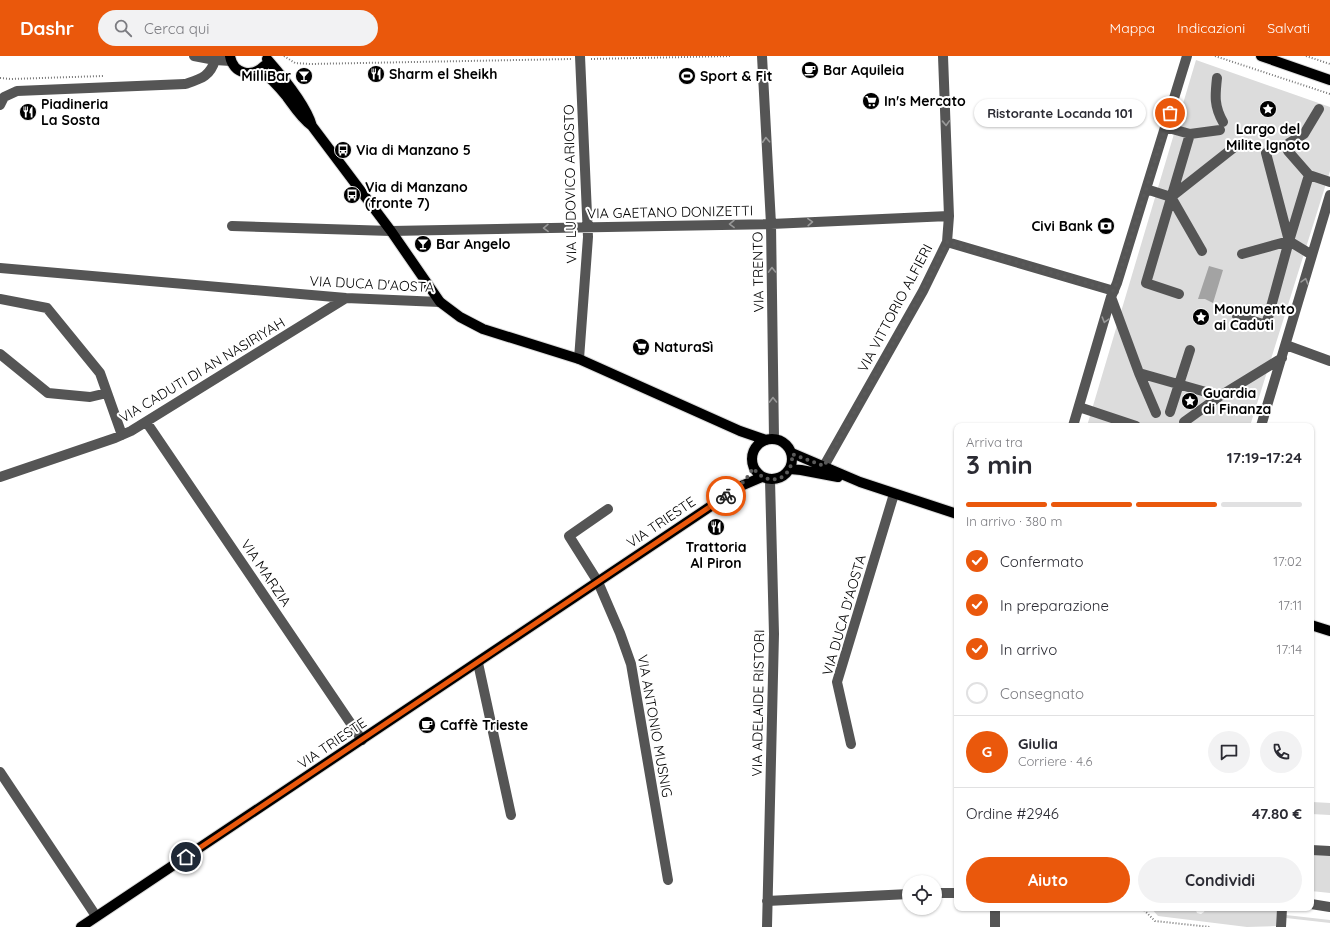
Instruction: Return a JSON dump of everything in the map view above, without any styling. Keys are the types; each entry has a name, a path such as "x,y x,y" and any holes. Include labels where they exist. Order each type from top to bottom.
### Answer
{"main road":[{"path":"1261,56 1330,80"},
{"path":"231,59 236,69 243,73 252,74 260,70 265,65 268,57"},
{"path":"268,57 309,116 312,126"},
{"path":"260,70 271,78 304,120 312,126 391,231 440,302"},
{"name":"VIA DUCA D'AOSTA","path":"440,302 460,317 483,328 579,359 740,431 782,441 788,446 792,454 860,482 954,513"},
{"name":"VIA DUCA D'AOSTA","path":"740,431 755,447"},
{"path":"770,439 760,442 755,447 751,461 753,468 766,478 778,479 785,475 790,469 792,454"},
{"name":"VIA TRIESTE","path":"741,486 753,468"},
{"name":"VIA DUCA D'AOSTA","path":"790,469 860,482"},
{"name":"VIA TRIESTE","path":"81,927 741,486 766,478"},
{"path":"1314,626 1330,631"}],"street":[{"path":"194,56 215,60 231,59"},
{"name":"VIA TRENTO","path":"762,56 771,224 770,439"},
{"name":"VIA VITTORIO ALFIERI","path":"824,466 923,290 947,242 949,216 943,56"},
{"path":"1074,423 1187,56"},
{"name":"VIA LUDOVICO ARIOSTO","path":"579,359 588,237 584,57"},
{"path":"0,105 4,97 17,91 185,84 202,78 212,69 215,60"},
{"path":"1165,127 1190,134 1221,126 1216,108 1215,93 1217,78"},
{"path":"1319,109 1304,134 1289,147 1309,175 1330,182"},
{"path":"1179,294 1146,283 1190,134"},
{"path":"1172,197 1236,145"},
{"path":"1266,153 1289,241"},
{"path":"1237,316 1266,325 1309,175"},
{"path":"1146,189 1172,197 1202,251"},
{"path":"1262,423 1330,195"},
{"name":"VIA GAETANO DONIZETTI","path":"232,226 391,231 771,224 949,216"},
{"path":"1242,254 1289,241 1312,254"},
{"path":"947,242 1113,294"},
{"name":"VIA DUCA D'AOSTA","path":"0,268 346,298 440,302"},
{"path":"1113,294 1139,373 1156,413"},
{"name":"VIA CADUTI DI AN NASIRIYAH","path":"0,477 122,435 146,423 346,298"},
{"path":"0,299 47,308 100,373 122,435"},
{"path":"1286,345 1330,361"},
{"path":"1170,412 1190,350"},
{"path":"0,354 48,393 90,397 108,394"},
{"path":"1184,422 1220,396 1282,358"},
{"path":"1139,373 1220,396"},
{"path":"1079,407 1127,423"},
{"name":"VIA MARZIA","path":"146,423 362,740"},
{"name":"VIA ADELAIDE RISTORI","path":"766,478 774,634 767,927"},
{"name":"VIA DUCA D'AOSTA","path":"850,744 837,682 894,494"},
{"path":"598,582 568,536 608,509"},
{"name":"VIA ANTONIO MUSNIG","path":"598,582 632,664 668,880"},
{"path":"478,663 511,815"},
{"path":"0,772 96,916"},
{"path":"1314,850 1330,851"},
{"path":"942,893 954,893"},
{"path":"767,902 902,894"},
{"path":"1314,904 1330,907"},
{"path":"994,911 995,927"},
{"path":"1281,927 1282,911"}],"path":[{"path":"284,56 295,64 567,59"},
{"path":"584,57 732,56"},
{"path":"1215,56 1330,94"},
{"path":"1306,56 1330,64"},
{"path":"0,78 11,79"},
{"path":"1145,911 1155,921 1210,927"}],"shaded area":[{"path":"1196,60 1330,107 1330,171 1251,423 1088,423"},
{"path":"1209,266 1223,270 1213,303 1205,299 1198,299"},
{"path":"1314,802 1330,803 1330,815 1314,814"},
{"path":"1314,855 1330,856 1330,893 1314,891"},
{"path":"1154,911 1196,911 1197,913 1201,914 1204,911 1277,911 1276,926 1247,927 1158,916"},
{"path":"1286,915 1330,920 1330,923 1286,918"}],"way so far":[{"path":"726,496 741,486 753,468 762,477 770,480 778,479 785,475 790,469 792,454 824,466 923,290 947,242 1114,291 1170,113"}],"place":[{"name":"Bar Aquileia","path":"810,70"},
{"name":"Sharm el Sheikh","path":"376,74"},
{"name":"MilliBar","path":"304,76"},
{"name":"Sport & Fit","path":"687,76"},
{"name":"In's Mercato","path":"871,101"},
{"name":"Largo del Milite Ignoto","path":"1268,109"},
{"name":"Piadineria La Sosta","path":"28,112"},
{"name":"Ristorante Locanda 101","path":"1170,113"},
{"name":"Via di Manzano 5","path":"343,150"},
{"name":"Via di Manzano (fronte 7)","path":"352,195"},
{"name":"Civi Bank","path":"1106,226"},
{"name":"Bar Angelo","path":"423,244"},
{"name":"Monumento ai Caduti","path":"1201,317"},
{"name":"NaturaSì","path":"641,347"},
{"name":"Guardia di Finanza","path":"1190,401"},
{"name":"Trattoria Al Piron","path":"716,527"},
{"name":"Caffè Trieste","path":"427,725"}],"route":[{"path":"186,857 726,496"}]}
